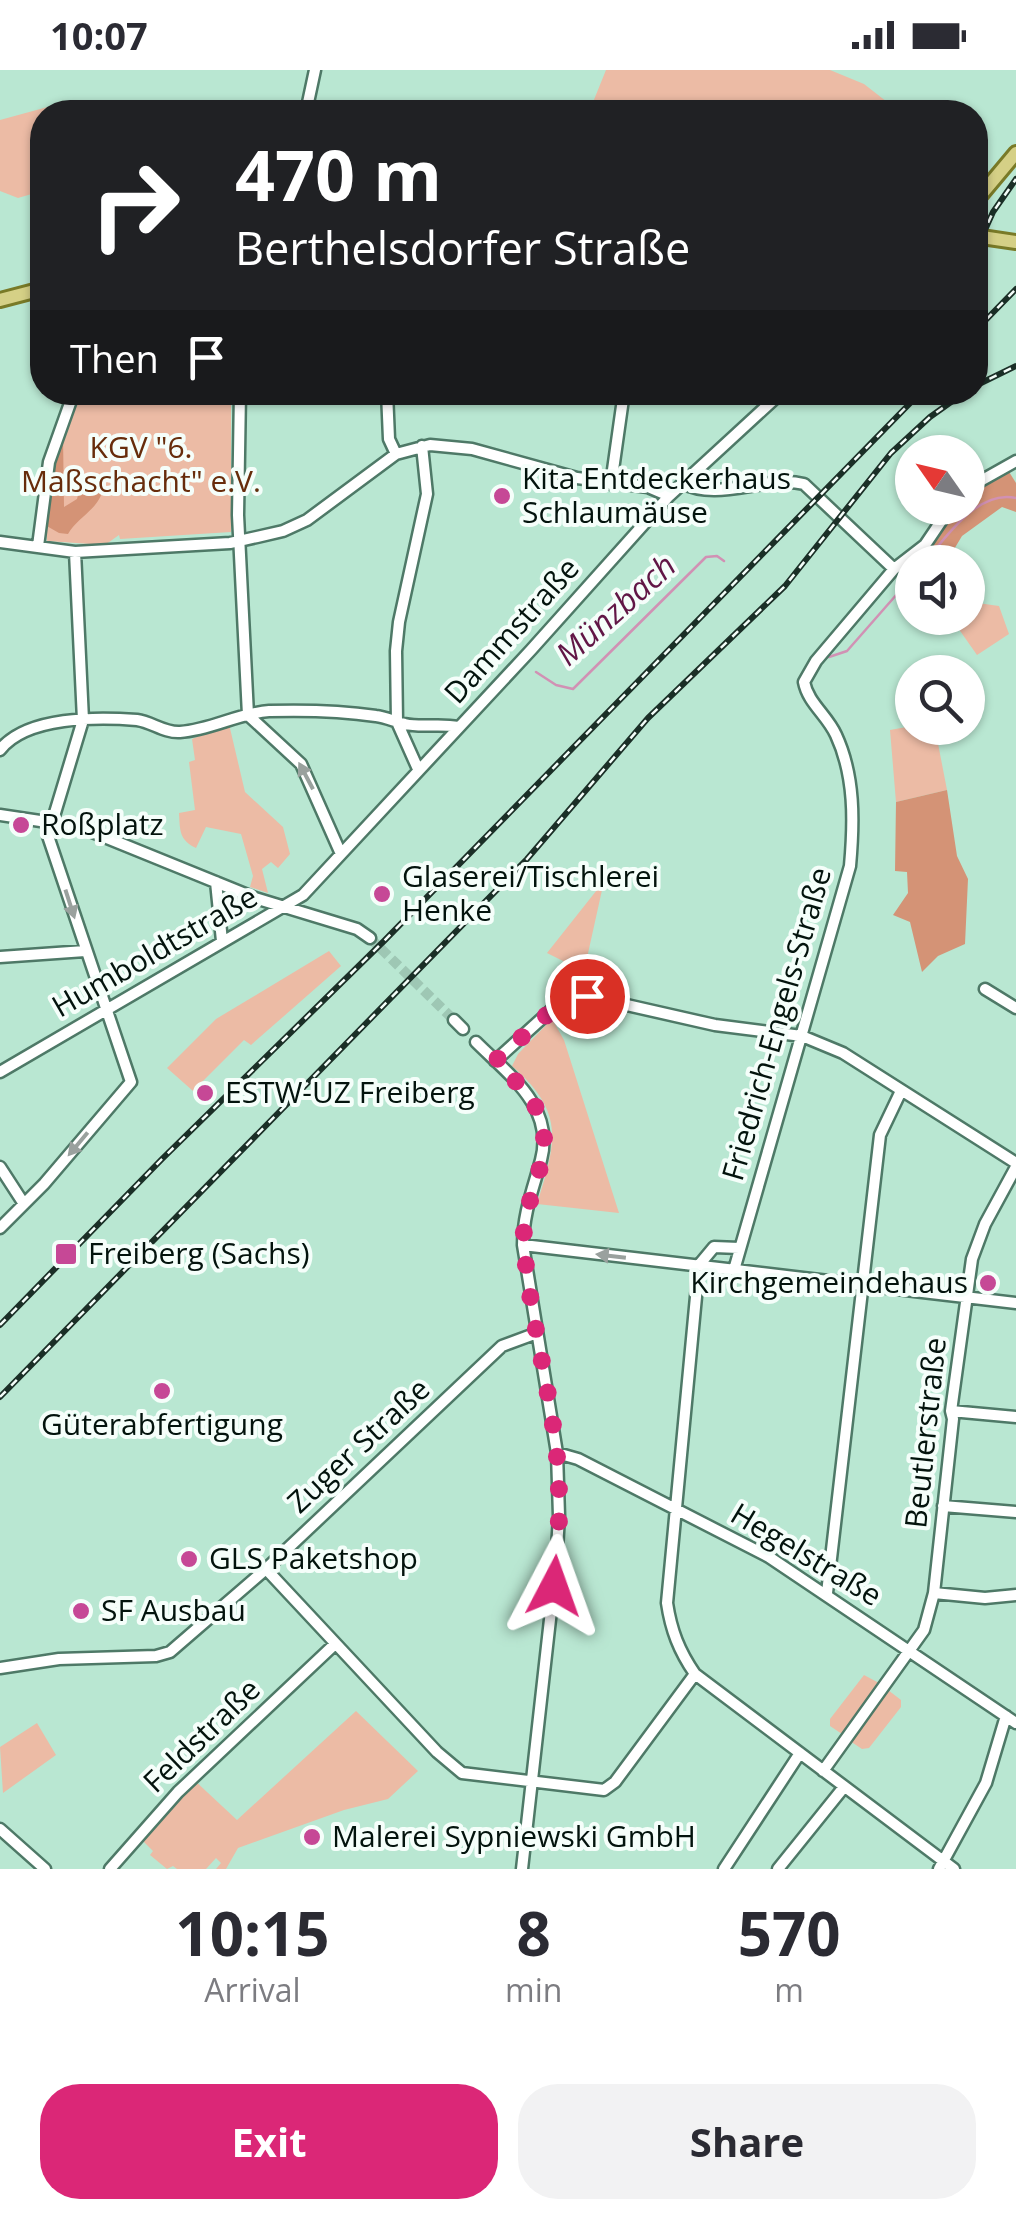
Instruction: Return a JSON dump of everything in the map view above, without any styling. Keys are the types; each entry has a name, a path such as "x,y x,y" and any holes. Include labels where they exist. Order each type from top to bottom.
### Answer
{"main road":[{"path":"988,186 1016,153"},
{"path":"988,238 1016,242"},
{"path":"0,300 30,291"}],"street":[{"path":"309,100 315,70"},
{"path":"38,546 49,462 69,405"},
{"path":"240,405 238,520 248,715 301,764 341,854"},
{"path":"388,405 390,439 396,454"},
{"path":"611,484 622,405"},
{"name":"Dammstraße","path":"284,907 304,895 682,482 768,405"},
{"path":"0,542 76,552 241,540 283,531 307,520 396,454 422,446 472,449 577,478 648,487 669,496"},
{"path":"418,768 397,722 399,622 427,494 422,446"},
{"path":"985,478 1016,461"},
{"path":"682,482 705,490 804,484 894,569 924,545 938,525"},
{"path":"0,1228 130,1082 48,836 83,720 76,552"},
{"name":"Friedrich-Engels-Straße","path":"734,1270 839,911 853,833 846,765 836,736 806,695 804,682 816,661 894,569"},
{"path":"0,750 12,738 32,728 83,720 140,720 169,732 181,732 268,712 379,716 397,722 458,727"},
{"path":"0,814 99,833 216,882 357,929 370,938"},
{"path":"216,882 222,941"},
{"name":"Humboldtstraße","path":"0,1072 284,907"},
{"path":"0,958 85,952"},
{"path":"985,990 1016,1008"},
{"path":"495,1061 560,1003 587,996 715,1026 802,1036 843,1054 1016,1165"},
{"path":"476,1042 532,1099 544,1134 526,1209 524,1245 557,1453 556,1566 522,1869"},
{"path":"826,1593 880,1135 902,1091"},
{"name":"Beutlerstraße","path":"823,1771 924,1630 934,1594 951,1411 972,1259 985,1224 1016,1165"},
{"path":"0,1167 24,1204"},
{"path":"524,1245 1016,1302"},
{"path":"739,1248 714,1247 699,1266 667,1603 672,1630 683,1656 695,1674 946,1866 986,1784 1011,1719"},
{"name":"Zuger Straße","path":"0,1668 59,1659 156,1656 170,1652 266,1568 502,1346 537,1333"},
{"path":"951,1411 1016,1417"},
{"name":"Hegelstraße","path":"557,1453 578,1459 769,1557 1011,1719"},
{"path":"943,1506 1016,1512"},
{"path":"266,1568 455,1769 469,1774 604,1790 611,1786 695,1674"},
{"path":"934,1594 986,1598 1016,1595"},
{"name":"Feldstraße","path":"110,1869 178,1792 335,1644"},
{"path":"724,1869 800,1753"},
{"path":"778,1869 844,1787"},
{"path":"0,1829 46,1869"}],"green space":[{"path":"606,70 830,70 864,84 885,100 594,100"},
{"path":"30,112 30,194 18,198 0,191 0,120"},
{"name":"KGV \"6. Maßschacht\" e.V.","path":"74,405 231,405 231,532 120,539 119,535 105,545 47,541 54,459"},
{"path":"985,604 999,606 1009,634 977,655 963,635 985,635"},
{"path":"229,724 245,792 283,827 290,854 278,868 271,862 262,869 268,893 250,887 253,876 241,834 206,827 196,848 186,842 180,829 179,813 195,810 189,762 195,760 192,739"},
{"path":"895,729 895,745 938,745 947,790 896,802 890,730"},
{"path":"604,881 581,985 564,983 563,961 547,953"},
{"path":"329,951 341,966 251,1045 244,1040 193,1091 167,1068 216,1019"},
{"path":"552,1019 564,1040 619,1213 537,1204 549,1163 552,1129 541,1099 512,1066 518,1054"},
{"path":"864,1675 879,1683 842,1734 830,1726 830,1719"},
{"path":"888,1690 901,1700 901,1707 869,1748 862,1749 850,1741"},
{"path":"356,1711 418,1771 388,1799 344,1810 238,1848 226,1869 216,1869 221,1863 216,1858 206,1869 167,1869 150,1855 153,1851 142,1840 185,1792 192,1778 237,1820"},
{"path":"37,1723 56,1755 3,1793 0,1747"}],"shaded area":[{"path":"63,436 64,507 77,499 80,487 93,483 102,492 68,534 45,525 50,467"},
{"path":"1006,467 1016,483 1016,512 1002,507 985,519 985,479"},
{"path":"936,525 977,525 957,545 920,545"},
{"path":"947,790 957,856 968,879 965,944 938,956 922,972 910,922 893,915 908,893 907,872 895,871 896,802"}],"waterway":[{"name":"Münzbach","path":"939,545 976,508 1002,497 1016,498"},
{"name":"Münzbach","path":"536,672 556,685 573,689 706,557 717,556 724,561"},
{"name":"Münzbach","path":"824,655 847,651 895,596"}],"tunnel":[{"path":"370,938 454,1020"}],"railway":[{"path":"988,223 1016,179"},
{"path":"988,318 1016,289"},
{"path":"988,380 1016,366"},
{"path":"0,1325 384,941 908,405"},
{"path":"0,1397 527,859 648,718 785,586 891,453 947,405"}],"place":[{"name":"Kita Entdeckerhaus Schlaumäuse","path":"502,496"},
{"name":"Roßplatz","path":"21,825"},
{"name":"Glaserei/Tischlerei Henke","path":"382,894"},
{"name":"ESTW-UZ Freiberg","path":"205,1093"},
{"name":"Freiberg (Sachs)","path":"66,1254"},
{"name":"Kirchgemeindehaus","path":"988,1283"},
{"name":"Güterabfertigung","path":"162,1391"},
{"name":"GLS Paketshop","path":"189,1559"},
{"name":"SF Ausbau","path":"81,1611"},
{"name":"Malerei Sypniewski GmbH","path":"312,1837"}],"route":[{"path":"554,1586 557,1453 523,1224 544,1134 532,1099 495,1061 560,1003 587,996"}]}
